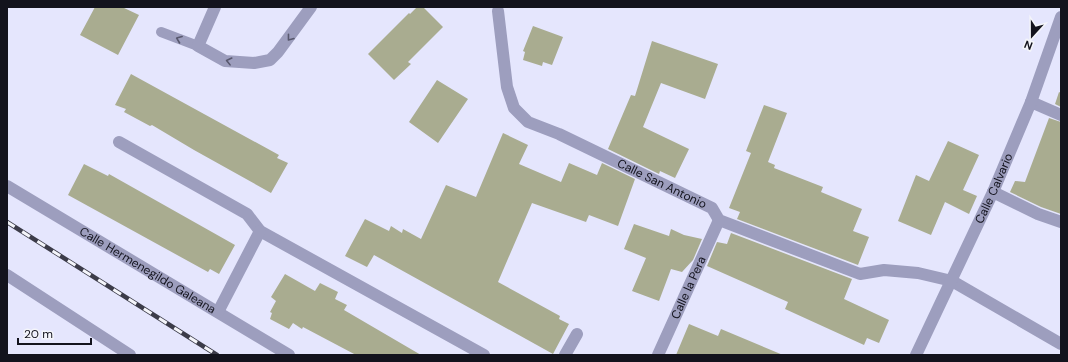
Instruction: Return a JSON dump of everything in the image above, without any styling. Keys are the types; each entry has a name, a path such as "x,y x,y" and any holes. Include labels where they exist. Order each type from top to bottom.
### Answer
{"street":[{"path":"215,7 198,46 225,61 254,64 270,60 278,52 311,7"},
{"name":"Calle San Antonio","path":"498,11 507,87 514,108 528,122 559,134 712,208 719,220 860,274 884,270 918,273 952,281 1061,344"},
{"name":"Calle Calvario","path":"916,355 993,192 1031,102 1061,17"},
{"path":"1031,102 1061,116"},
{"path":"119,142 247,214 260,231 484,355"},
{"name":"Calle Hermenegildo Galeana","path":"7,186 289,355"},
{"path":"993,192 1038,214 1061,222"},
{"name":"Calle la Pera","path":"658,355 719,220"},
{"path":"218,312 260,231"},
{"path":"7,275 130,355"},
{"path":"565,355 577,334"}],"lane":[{"path":"161,32 198,46"}],"building":[{"path":"95,7 122,7 139,15 118,55 80,35"},
{"path":"417,7 423,7 443,27 408,62 411,64 394,80 368,54 409,13 410,14"},
{"path":"533,26 563,37 552,65 543,62 542,66 523,60 525,52 523,51"},
{"path":"652,41 718,64 705,99 661,83 643,127 689,149 675,178 660,171 659,174 608,149 631,95 635,96"},
{"path":"131,74 279,155 277,158 288,163 271,193 152,125 150,126 124,112 126,109 115,105"},
{"path":"437,80 468,99 438,143 409,122"},
{"path":"1059,92 1061,93 1061,107 1055,104"},
{"path":"764,105 787,113 768,162 775,165 774,168 823,187 821,192 862,209 853,231 869,237 858,265 737,219 740,212 729,208 751,153 746,151"},
{"path":"1049,118 1061,122 1061,214 1041,207 1010,192 1015,181 1025,182"},
{"path":"503,133 528,145 519,164 561,182 569,163 597,175 602,163 635,179 618,226 589,215 586,222 532,203 498,282 560,316 559,319 569,324 553,354 374,255 367,267 345,256 365,219 389,231 391,226 402,233 403,229 421,239 446,185 476,197"},
{"path":"948,141 979,155 963,190 977,196 969,214 945,202 931,235 898,221 916,175 929,181"},
{"path":"84,164 108,176 109,174 235,245 219,274 210,269 208,272 68,195"},
{"path":"634,224 669,236 671,229 684,235 702,239 693,260 682,272 671,269 659,301 632,291 646,258 624,249"},
{"path":"731,233 852,279 844,299 889,320 879,343 867,338 864,345 785,309 788,302 707,266 717,242 727,244"},
{"path":"285,274 315,291 320,283 338,292 335,299 347,305 344,310 421,355 356,355 303,327 302,329 293,323 289,329 270,319 272,313 270,312 276,301 271,297"},
{"path":"689,324 718,336 721,329 783,355 676,355"}],"railway":[{"path":"7,222 217,355"}]}
